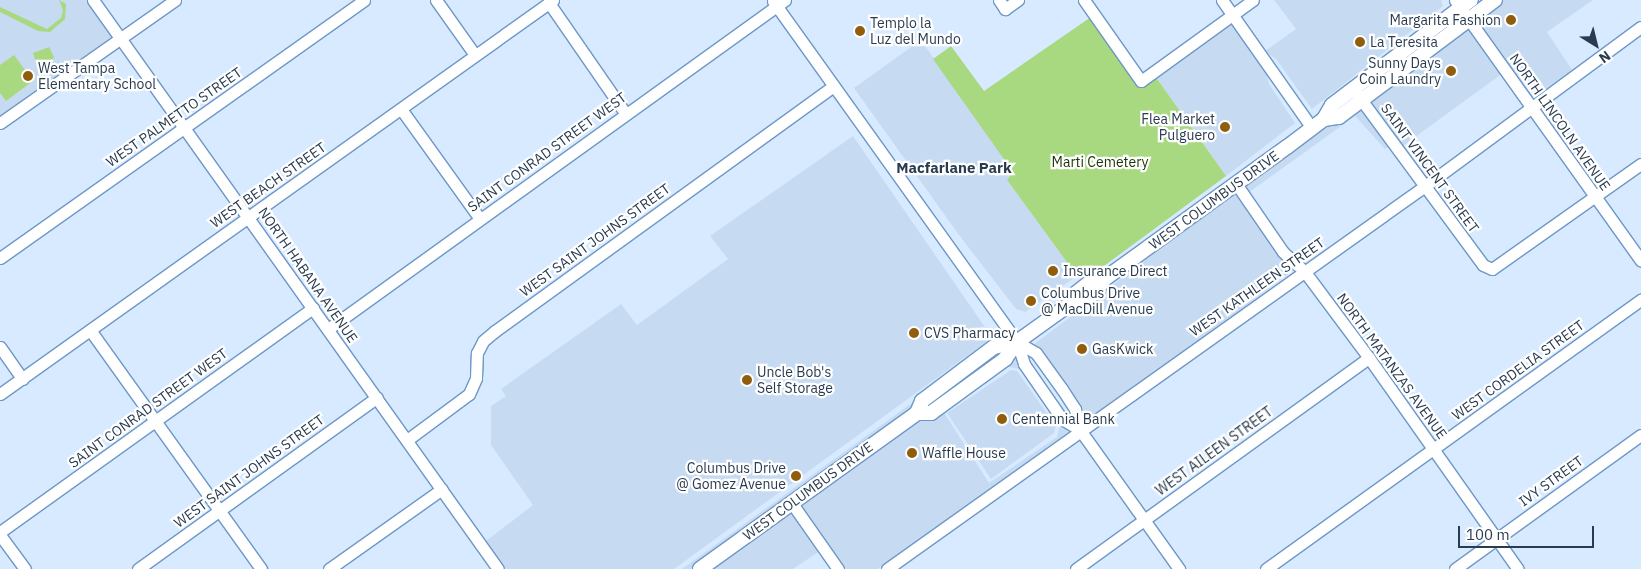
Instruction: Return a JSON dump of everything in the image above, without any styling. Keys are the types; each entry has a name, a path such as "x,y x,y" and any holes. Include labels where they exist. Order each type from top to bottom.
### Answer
{"main road":[{"name":"WEST COLUMBUS DRIVE","path":"1324,119 1339,117 1496,0"},
{"name":"WEST COLUMBUS DRIVE","path":"700,569 917,413 922,401 994,347 1017,342 1070,304 1080,303 1097,291 1103,280 1237,185 1324,119 1332,105 1462,2"}],"street":[{"name":"NORTH HABANA AVENUE","path":"93,0 498,569"},
{"path":"0,123 175,0"},
{"name":"WEST PALMETTO STREET","path":"0,258 364,0"},
{"path":"436,0 476,55"},
{"path":"1002,5 1018,0"},
{"path":"1084,0 1141,81 1253,0"},
{"path":"1222,0 1312,128"},
{"path":"551,1 626,114"},
{"name":"WEST BEACH STREET","path":"0,394 551,1"},
{"path":"778,2 834,86 1017,342 1024,364 1062,419 1080,430"},
{"name":"SAINT CONRAD STREET WEST","path":"328,329 778,2"},
{"name":"NORTH LINCOLN AVENUE","path":"1462,2 1469,19 1641,261"},
{"name":"WEST KATHLEEN STREET","path":"887,569 1425,186 1530,106 1641,27"},
{"name":"WEST SAINT JOHNS STREET","path":"406,440 469,394 476,378 477,353 483,341 495,331 834,86"},
{"name":"SAINT VINCENT STREET","path":"1353,88 1483,265 1492,269 1595,197"},
{"path":"401,109 480,219"},
{"path":"1595,197 1641,164"},
{"name":"NORTH MATANZAS AVENUE","path":"1237,185 1283,252 1305,272 1369,358 1518,569"},
{"name":"WEST CORDELIA STREET","path":"1266,569 1641,300"},
{"name":"SAINT CONRAD STREET WEST","path":"0,533 313,308"},
{"path":"90,330 261,569"},
{"path":"1017,342 1036,353 1075,409 1080,430 1179,569"},
{"path":"0,347 22,379"},
{"name":"WEST AILEEN STREET","path":"1076,569 1369,358"},
{"name":"WEST SAINT JOHNS STREET","path":"138,569 377,397"},
{"name":"IVY STREET","path":"1455,569 1641,435"},
{"path":"329,569 442,489"},
{"path":"791,502 838,569"},
{"path":"0,533 25,569"}],"shaded area":[{"name":"West Tampa Elementary School","path":"0,0 87,0 113,36 0,116"},
{"path":"1274,0 1441,0 1443,6 1312,109 1276,59 1265,51 1296,29"},
{"path":"1492,0 1593,0 1547,32 1572,70 1531,99 1471,15"},
{"path":"1464,21 1502,74 1403,146 1364,93"},
{"path":"1228,22 1233,24 1266,71 1269,84 1295,123 1226,176 1155,76"},
{"path":"921,40 1013,172 1007,180 1077,276 1025,312 1016,309 959,235 854,88"},
{"path":"1357,100 1390,146 1385,149 1355,116 1248,193 1244,186"},
{"path":"853,136 987,330 986,342 674,569 506,569 486,541 533,505 491,445 491,406 506,396 501,389 621,304 637,325 728,259 710,236"},
{"path":"1236,192 1294,269 1088,425 1030,347"},
{"path":"1015,354 1071,430 878,569 844,569 798,504 918,419 943,411 989,483 1057,437 1060,425 1020,369 1004,366"},
{"name":"Centennial Bank","path":"1011,370 1017,371 1056,426 1054,433 991,479 947,413"},
{"path":"916,400 912,410 691,569 682,569"},
{"path":"791,509 820,551 793,569 709,569"}],"green space":[{"path":"59,0 66,4 65,19 50,32 38,31 0,12 0,7 47,29 61,18 63,10"},
{"name":"Marti Cemetery","path":"1091,17 1140,86 1155,76 1226,176 1104,266 1077,276 1007,180 1013,172 933,59 951,46 984,91"},
{"path":"49,47 54,57 50,63 36,62 33,53"},
{"path":"14,55 33,81 6,101 0,93 0,65"}],"place":[{"name":"Margarita Fashion","path":"1511,20"},
{"name":"Templo la Luz del Mundo","path":"860,31"},
{"name":"La Teresita","path":"1360,42"},
{"name":"Sunny Days Coin Laundry","path":"1451,71"},
{"name":"West Tampa Elementary School","path":"28,76"},
{"name":"Flea Market Pulguero","path":"1225,127"},
{"name":"Insurance Direct","path":"1053,271"},
{"name":"Columbus Drive @ MacDill Avenue","path":"1031,301"},
{"name":"CVS Pharmacy","path":"914,333"},
{"name":"GasKwick","path":"1082,349"},
{"name":"Uncle Bob's Self Storage","path":"747,380"},
{"name":"Centennial Bank","path":"1002,419"},
{"name":"Waffle House","path":"912,453"},
{"name":"Columbus Drive @ Gomez Avenue","path":"796,476"}],"district":[{"name":"Macfarlane Park","path":"954,168"}]}
